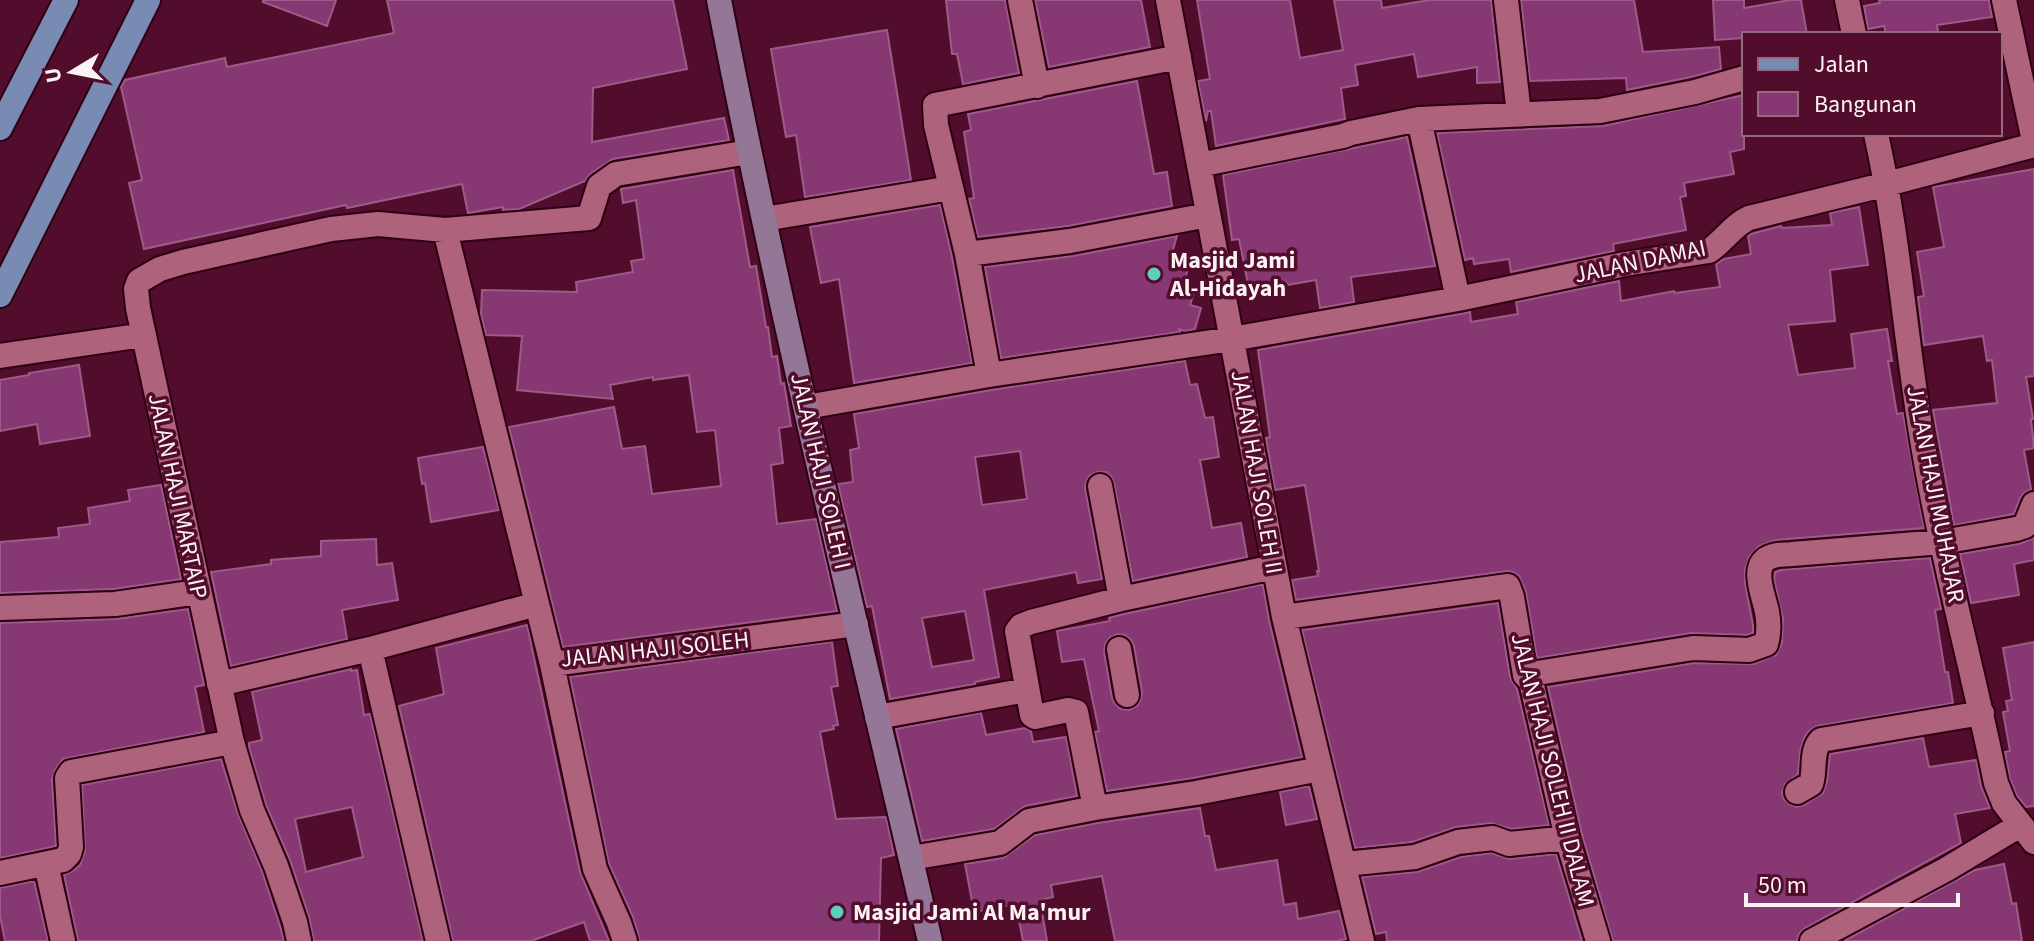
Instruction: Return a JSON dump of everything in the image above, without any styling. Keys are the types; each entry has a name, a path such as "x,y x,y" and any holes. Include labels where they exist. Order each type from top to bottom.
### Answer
{"main road":[{"path":"0,128 66,0"},
{"path":"0,295 148,0"}],"street":[{"name":"JALAN HAJI SOLEH I","path":"719,0 749,152 806,407 930,941"},
{"path":"1020,0 1037,86"},
{"name":"JALAN HAJI SOLEH II","path":"1168,0 1284,617 1362,941"},
{"path":"1506,0 1519,114"},
{"path":"1847,0 1854,32"},
{"path":"2004,0 2034,143"},
{"path":"989,375 967,254 936,125 935,105 1179,57"},
{"path":"1199,165 1419,119 1600,111 1695,92 1742,79"},
{"path":"1419,119 1458,299"},
{"name":"JALAN HAJI MUHAJAR","path":"1876,136 1887,184 1922,434 1942,542 1996,783 2004,803 2027,834"},
{"name":"JALAN DAMAI","path":"1232,339 1458,299 1625,264 1709,251 1743,220 2034,143"},
{"path":"445,230 589,218 599,186 616,174 749,152"},
{"path":"764,219 951,188"},
{"path":"967,254 1070,241 1208,215"},
{"name":"JALAN HAJI MARTAIP","path":"299,941 276,866 252,810 232,742 136,294 139,281 160,269 331,229 378,224 445,230"},
{"name":"JALAN HAJI SOLEH","path":"445,230 552,664 856,624"},
{"path":"0,356 144,335"},
{"path":"806,407 989,375 1232,339"},
{"path":"1100,486 1121,599"},
{"path":"1525,675 1693,648 1759,648 1766,644 1768,634 1759,573 1765,560 1773,556 1970,538 2025,526 2034,504"},
{"path":"1095,808 1076,712 1068,710 1033,716 1017,631 1021,626 1121,599 1274,567"},
{"name":"JALAN HAJI SOLEH II DALAM","path":"1284,617 1508,586 1525,675 1531,681 1567,838 1598,941"},
{"path":"0,608 115,604 198,592"},
{"path":"219,684 370,649 537,604"},
{"path":"370,649 438,941"},
{"path":"1119,649 1127,695"},
{"path":"552,664 595,869 625,941"},
{"path":"877,717 1027,690"},
{"path":"1797,792 1811,784 1816,744 1821,740 1982,713"},
{"path":"0,873 63,860 70,850 67,778 71,772 232,742"},
{"path":"911,858 1000,843 1029,821 1320,769"},
{"path":"1812,941 1838,935 1935,876 2027,834"},
{"path":"1345,864 1415,857 1458,842 1493,838 1509,844 1567,838"},
{"path":"46,864 63,941"}],"building":[{"path":"263,0 336,0 327,26"},
{"path":"387,0 673,0 687,69 593,88 592,142 724,118 729,140 613,159 590,174 585,181 519,209 503,210 503,207 468,213 462,184 347,208 346,205 144,249 129,183 142,180 121,87 125,80 225,58 227,67 394,33"},
{"path":"946,0 1005,0 1019,73 963,84 957,54 952,54"},
{"path":"1035,0 1141,0 1150,47 1049,67"},
{"path":"1197,0 1290,0 1300,58 1343,50 1334,0 1381,0 1382,8 1429,0 1491,0 1500,82 1477,83 1477,67 1418,77 1414,54 1355,65 1358,85 1341,88 1345,119 1216,146 1211,111 1208,111 1206,121 1198,81 1210,79"},
{"path":"1521,0 1634,0 1643,52 1719,47 1721,69 1627,90 1626,78 1530,81"},
{"path":"1713,0 1744,0 1744,8 1801,0 1807,32 1742,32 1742,38 1715,40"},
{"path":"1879,0 1989,0 1992,17 1937,25 1938,31 1933,32 1886,32 1884,26 1868,29 1864,6 1880,3"},
{"path":"887,30 911,180 805,197 796,135 786,137 771,49"},
{"path":"1137,81 1154,174 1167,172 1172,206 1068,226 978,237 969,199 974,198 964,132 971,130 968,114"},
{"path":"1742,95 1744,149 1730,152 1734,174 1684,183 1686,196 1680,197 1686,230 1613,244 1614,251 1511,272 1509,259 1474,264 1473,258 1465,260 1437,133 1603,126"},
{"path":"1407,137 1435,266 1351,277 1354,302 1320,308 1316,280 1249,289 1239,239 1232,240 1223,175"},
{"path":"2034,169 2034,376 2026,377 2034,448 2024,450 2031,489 2020,498 2014,514 1954,525 1933,410 1997,403 1992,360 1987,361 1983,336 1924,345 1918,297 1924,296 1917,252 1944,247 1933,187"},
{"path":"733,170 750,267 756,266 772,357 777,356 791,426 779,428 783,463 771,465 777,524 816,519 837,611 563,647 509,427 614,407 622,449 645,446 652,494 721,486 715,430 697,432 689,375 653,380 653,377 610,385 613,399 517,390 522,336 486,335 481,315 482,290 577,292 576,282 633,272 631,261 644,259 636,200 623,203 621,189"},
{"path":"940,205 972,363 854,383 839,279 821,283 810,227"},
{"path":"1859,207 1868,265 1830,270 1835,321 1788,325 1798,375 1855,368 1851,334 1887,329 1892,361 1888,361 1897,414 1903,413 1924,528 1776,540 1759,546 1749,557 1745,569 1753,625 1753,633 1747,635 1691,633 1537,658 1526,592 1519,576 1507,571 1296,600 1292,580 1318,576 1319,571 1305,485 1275,490 1266,438 1270,437 1258,350 1470,312 1471,322 1518,314 1516,302 1619,281 1621,301 1674,291 1720,287 1716,264 1724,259 1751,254 1748,236 1751,234 1781,226 1832,225 1830,213"},
{"path":"1177,236 1172,253 1191,258 1182,290 1194,293 1190,305 1201,308 1195,329 1001,358 985,267 1073,256"},
{"path":"1185,361 1190,385 1197,384 1205,418 1213,417 1219,457 1200,460 1212,528 1241,523 1247,557 1133,581 1114,483 1106,472 1097,472 1090,475 1085,488 1102,579 1078,583 1076,572 984,590 999,677 890,699 872,606 867,607 838,484 853,482 850,450 859,448 854,414","holes":["1020,451 1027,499 982,505 975,457","965,611 974,660 932,667 922,618"]},
{"path":"79,365 90,436 40,444 37,424 0,431 0,380"},
{"path":"483,447 499,510 431,522 418,458"},
{"path":"161,485 181,579 114,589 0,593 0,542 59,537 58,528 90,524 88,508 130,501 128,490"},
{"path":"2034,538 2034,560 2014,564 2019,595 1971,603 1960,554 2019,544"},
{"path":"376,539 377,565 392,563 398,600 342,610 347,639 231,666 211,572 271,564 271,560 321,556 321,541"},
{"path":"1930,558 1941,609 1935,610 1953,703 1817,726 1804,738 1798,774 1785,784 1782,793 1789,804 1796,807 1804,805 1823,793 1830,754 1923,738 1929,767 1976,760 1981,786 1990,808 1955,814 1961,843 1805,928 1797,941 1613,941 1582,834 1548,687 1694,663 1754,664 1776,655 1782,643 1783,619 1775,572"},
{"path":"1263,585 1302,757 1107,791 1095,732 1099,731 1084,659 1062,662 1057,631 1110,621 1109,618","holes":["1117,634 1125,635 1134,646 1142,692 1137,706 1129,710 1121,709 1112,698 1104,652 1109,638"]},
{"path":"1498,603 1510,677 1517,689 1549,825 1511,829 1491,823 1456,827 1412,842 1355,848 1302,630"},
{"path":"188,609 204,685 195,687 204,732 63,759 52,779 56,846 0,858 0,623 116,619"},
{"path":"527,625 580,872 609,941 590,941 584,922 531,941 453,941 399,706 444,694 436,648"},
{"path":"832,642 838,686 831,687 838,725 820,732 836,819 886,817 894,855 881,858 879,941 640,941 633,917 609,864 570,677"},
{"path":"2034,642 2034,806 2026,807 2010,779 2005,752 2010,751 2003,712 2008,711 2006,701 2012,700 2003,648"},
{"path":"357,670 364,715 370,714 423,941 314,941 290,860 266,805 249,747 249,743 262,740 252,692","holes":["352,807 363,857 306,872 295,819"]},
{"path":"981,713 986,735 1025,728 1031,731 1033,742 1066,737 1077,796 1025,806 994,829 922,841 896,729"},
{"path":"221,759 284,941 78,941 64,875 80,865 85,851 82,785"},
{"path":"1309,786 1317,819 1286,825 1280,792"},
{"path":"1200,808 1216,870 1277,860 1284,905 1296,903 1298,919 1339,911 1346,939 1115,941 1102,876 1051,885 1053,897 1040,900 1047,941 1023,941 1016,904 974,912 965,864 1003,858 1035,835"},
{"path":"1491,853 1510,859 1556,854 1582,941 1387,941 1386,932 1376,934 1362,877 1417,872 1461,857"},
{"path":"2004,864 2012,904 2016,903 2022,941 1844,941 1975,870"},
{"path":"34,881 48,941 5,941 0,916 0,888"}],"place":[{"name":"Masjid Jami Al-Hidayah","path":"1154,274"},
{"name":"Masjid Jami Al Ma'mur","path":"837,912"}]}
